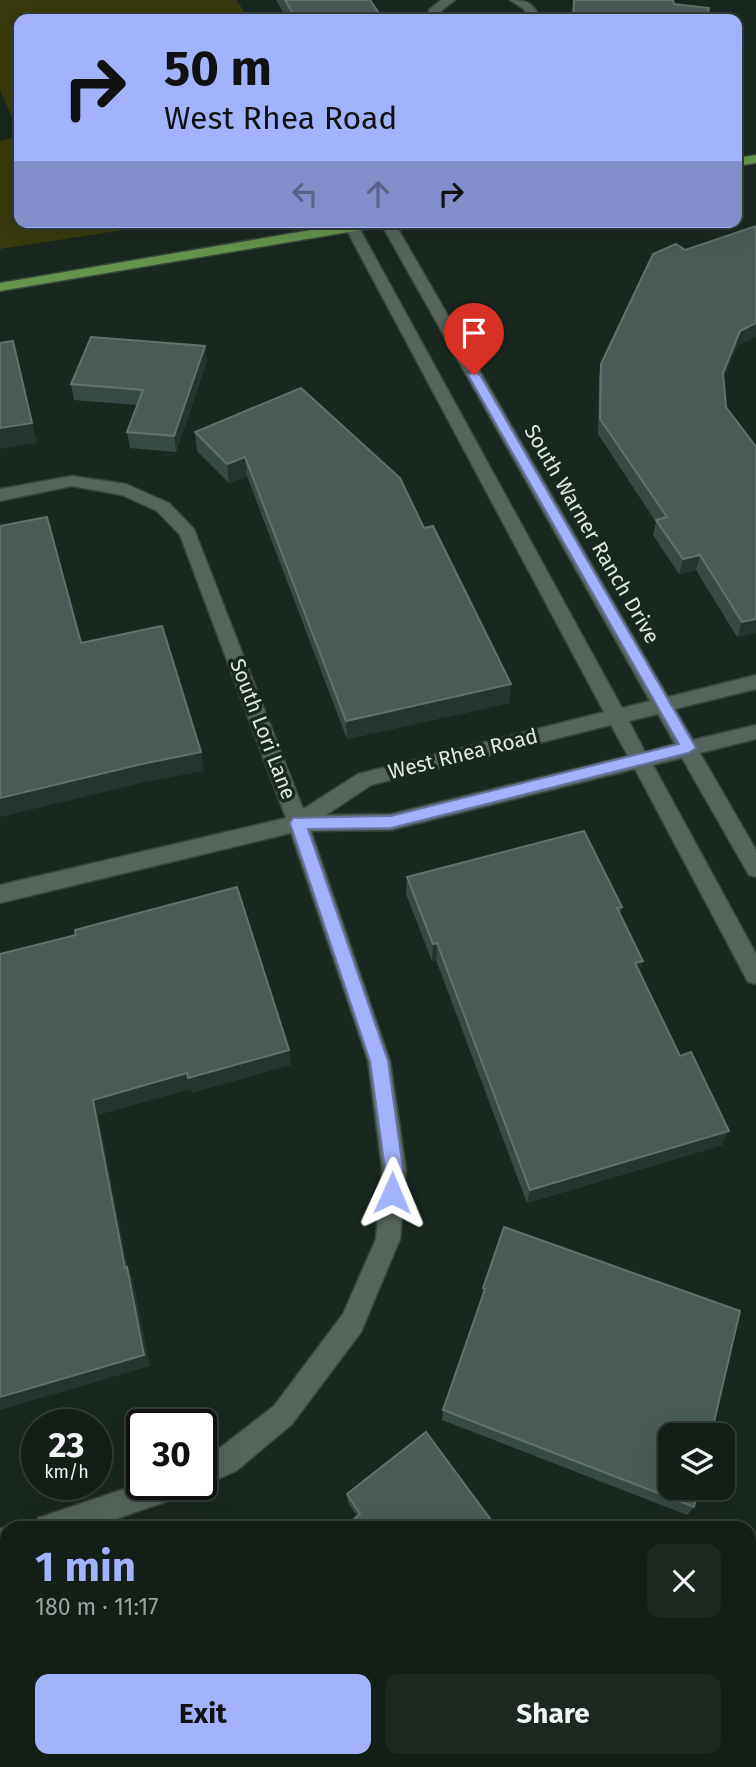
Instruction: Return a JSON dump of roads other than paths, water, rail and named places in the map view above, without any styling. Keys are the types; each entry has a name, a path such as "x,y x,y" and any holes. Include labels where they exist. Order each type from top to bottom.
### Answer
{"main road":[{"path":"0,287 352,228"}],"street":[{"path":"435,14 435,10 449,0"},
{"path":"516,0 528,7 532,14"},
{"path":"352,228 756,975"},
{"name":"South Warner Ranch Drive","path":"388,228 756,869"},
{"name":"South Lori Lane","path":"0,495 72,481 127,490 163,507 188,533 298,823 379,1061 394,1169 388,1239 352,1323 283,1415 217,1465"},
{"name":"West Rhea Road","path":"298,823 365,779 756,682"},
{"name":"West Rhea Road","path":"0,894 298,823 391,822 756,732"},
{"path":"69,1521 131,1500"}]}
